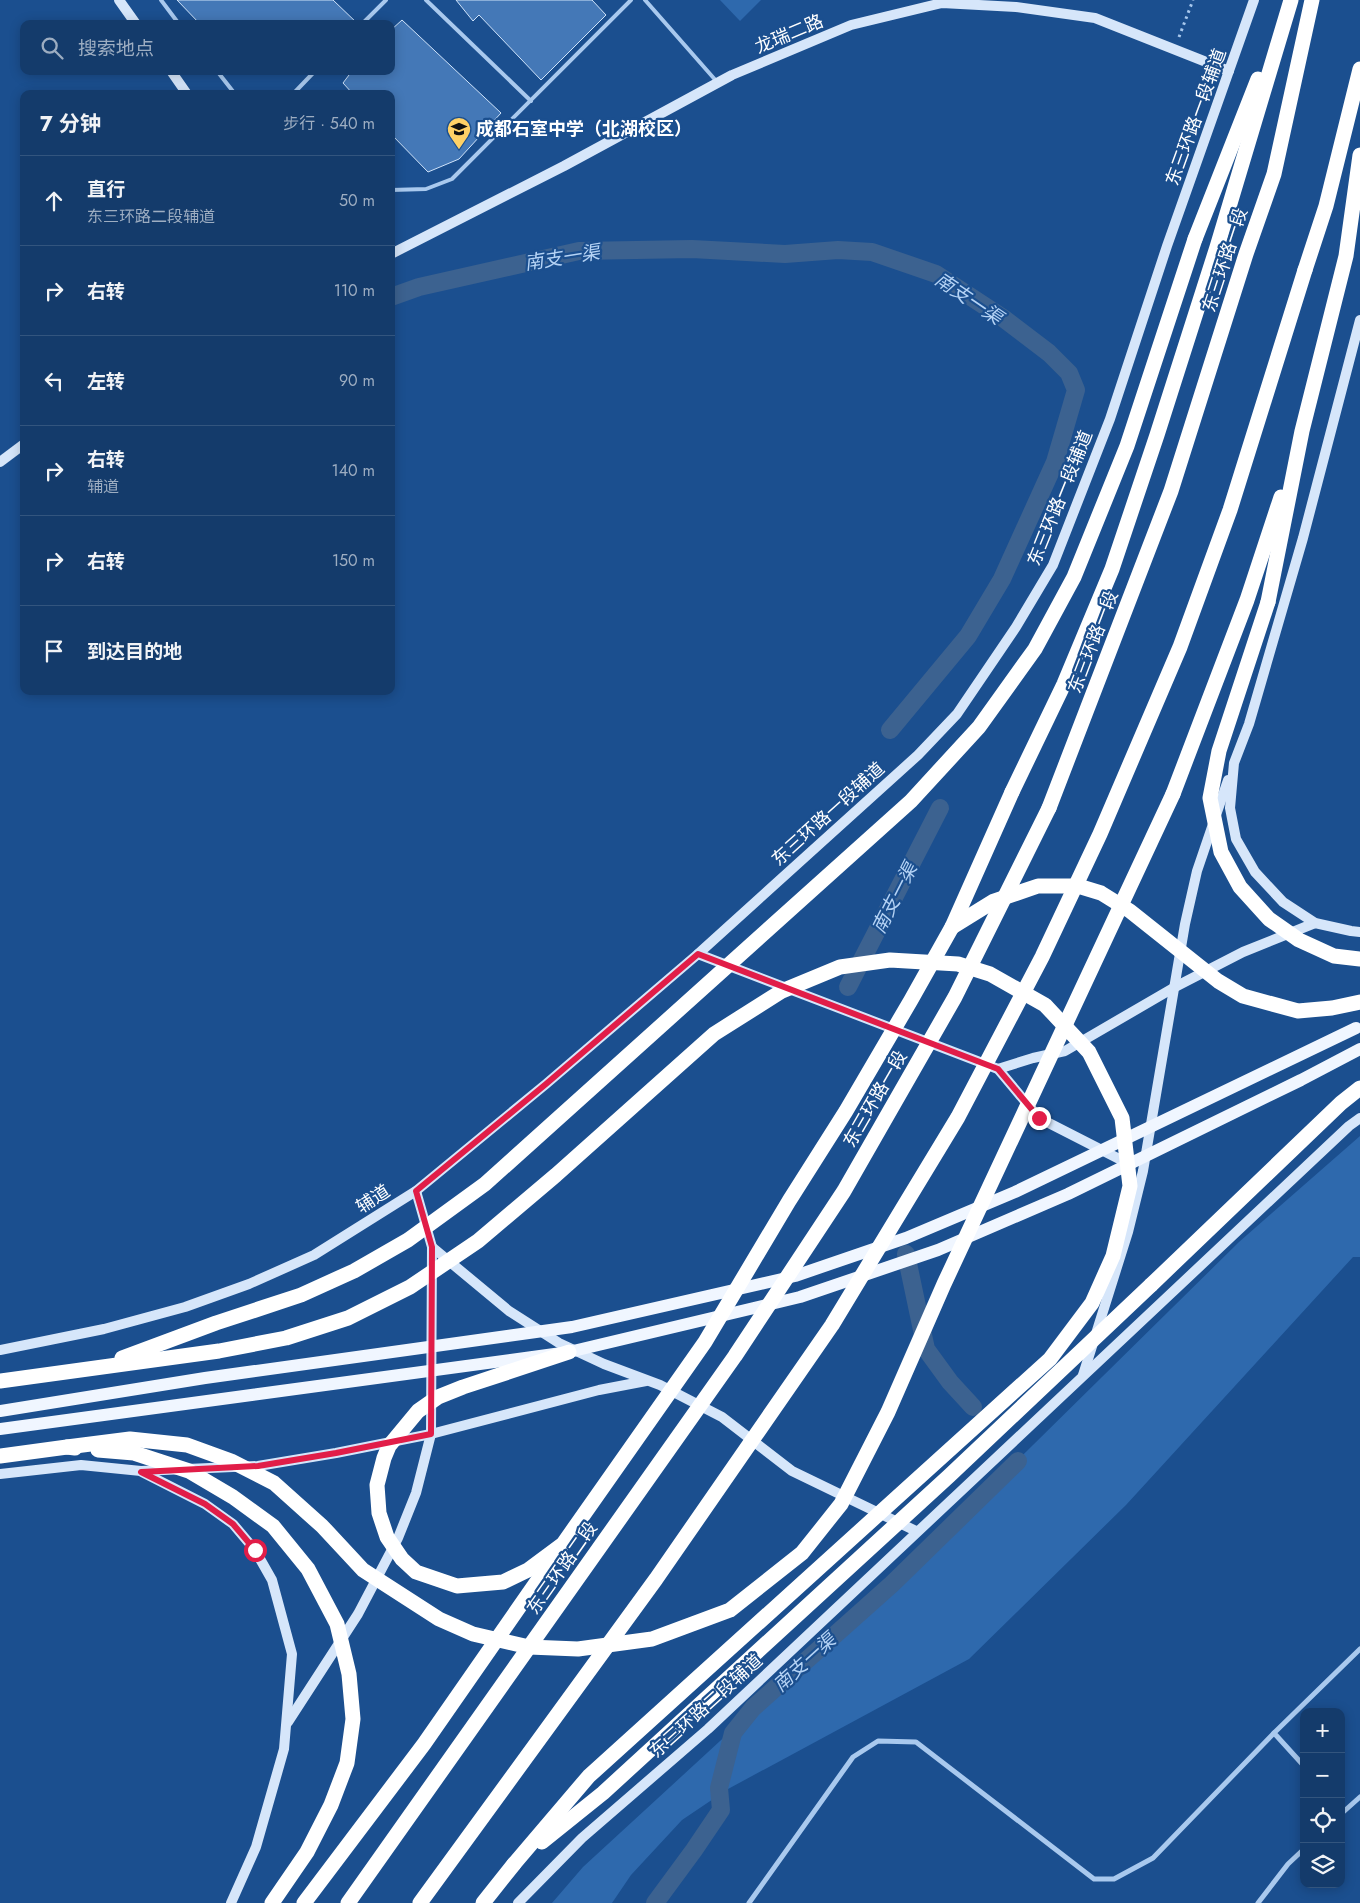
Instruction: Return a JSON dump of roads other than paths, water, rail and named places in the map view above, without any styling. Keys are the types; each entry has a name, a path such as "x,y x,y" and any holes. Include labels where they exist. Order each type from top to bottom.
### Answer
{"highway":[{"name":"东三环路一段","path":"803,1253 844,1191 955,996 1049,808 1171,491 1246,254 1274,174 1312,0"},
{"path":"95,1368 216,1323 301,1295 354,1271 408,1240 485,1184 911,802 979,726 1035,650 1074,577 1127,446 1195,239 1235,135 1290,2"},
{"path":"304,1903 424,1744 705,1342 788,1201 846,1111 912,1000 952,927 1012,792 1064,684 1112,569 1217,247 1290,2"},
{"path":"420,1903 656,1579 827,1333 962,1109 1042,957 1125,780 1180,647 1230,510 1326,206 1360,69"},
{"path":"1360,156 1346,256 1302,431 1268,602 1218,751 1210,798 1222,852 1240,887 1269,919 1299,940 1334,956 1360,959"},
{"path":"0,1456 130,1439 187,1445 231,1461 274,1483 322,1526 363,1570 439,1619 473,1634 530,1647 578,1649 652,1639 730,1610 802,1553 841,1504 888,1412 944,1284 1172,794 1247,600 1302,431"},
{"path":"952,927 994,901 1038,886 1078,886 1101,893 1130,911 1218,981 1243,996 1298,1011 1332,1008 1360,1002"},
{"path":"0,1380 219,1352 286,1338 348,1318 410,1287 485,1235 556,1175 714,1034 782,991 840,967 890,960 927,961 958,964 990,974 1044,1006 1089,1052 1122,1118 1130,1186 1113,1256 1092,1303 1050,1360 590,1776 483,1903"},
{"path":"514,1864 602,1793 941,1483 1341,1103 1360,1088"},
{"name":"东三环路二段","path":"348,1903 735,1356 803,1253"},
{"path":"563,1544 528,1570 503,1582 457,1586 416,1572 402,1559 388,1537 379,1513 377,1485 389,1446 418,1411 438,1397 569,1352"},
{"path":"67,1447 134,1453 189,1472 233,1497 272,1526 308,1569 337,1624 349,1674 353,1719 347,1763 331,1806 307,1852 272,1903"}],"main road":[{"path":"119,0 133,20"},
{"name":"东三环路一段辅道","path":"698,954 918,755 957,714 1016,627 1053,565 1110,419 1167,246 1254,0"},
{"name":"龙瑞二路","path":"395,252 564,166 718,83 851,25 942,3 1016,7 1094,18 1230,72"},
{"path":"173,75 184,90"},
{"path":"1083,1376 1128,1232 1143,1171 1185,924 1197,871 1248,724 1303,538 1360,320"},
{"path":"0,462 20,447"},
{"path":"1234,763 1230,808 1236,838 1255,872 1283,902 1315,922 1360,932"},
{"path":"998,1069 1033,1058 1065,1051 1175,987 1244,952 1315,922"},
{"path":"698,954 998,1069 1039,1118 1143,1171"},
{"name":"辅道","path":"0,1350 113,1326 185,1307 250,1284 314,1255 416,1191 546,1084 698,954"},
{"path":"0,1411 204,1378 572,1328 795,1276 906,1238 1015,1192 1356,1028"},
{"path":"0,1429 569,1352 800,1297 938,1250 1068,1194 1301,1080 1360,1049"},
{"name":"东三环路二段辅道","path":"518,1903 582,1838 708,1729 916,1531 1360,1118"},
{"path":"288,1722 358,1614 398,1538 416,1493 431,1434 432,1247 416,1191"},
{"path":"432,1247 509,1311 559,1343 646,1381 660,1385 722,1417 792,1471 916,1531"},
{"path":"0,1474 81,1465 141,1472 258,1466 431,1434 599,1390 646,1381"},
{"path":"141,1472 205,1504 233,1524 255,1550 272,1580 292,1654 288,1722 284,1748 256,1847 231,1903"}],"street":[{"path":"748,1903 853,1757 878,1741 916,1742 1094,1879 1114,1879 1153,1858 1274,1733 1360,1649"},
{"path":"1274,1733 1300,1762"},
{"path":"1345,1810 1360,1797"},
{"path":"1258,1903 1288,1864 1300,1853"}],"lane":[{"path":"160,0 177,20"},
{"path":"366,20 386,0"},
{"path":"426,0 531,100"},
{"path":"395,190 426,189 452,179 631,0"},
{"path":"645,0 718,83"},
{"path":"220,75 232,90"},
{"path":"297,90 311,75"}],"waterway":[{"name":"南支一渠","path":"395,296 419,287 579,251 692,249 785,254 838,250 872,252 936,274 1003,318 1049,353 1069,373 1076,390 1055,462 1002,579 968,636 890,730"},
{"name":"南支一渠","path":"848,987 940,808"},
{"name":"南支一渠","path":"906,1254 926,1349 950,1382 973,1407"},
{"name":"南支一渠","path":"655,1903 721,1810 719,1788 733,1733 753,1708 892,1584 1018,1461"}],"place":[{"name":"成都石室中学（北湖校区）","path":"459,150"}]}
